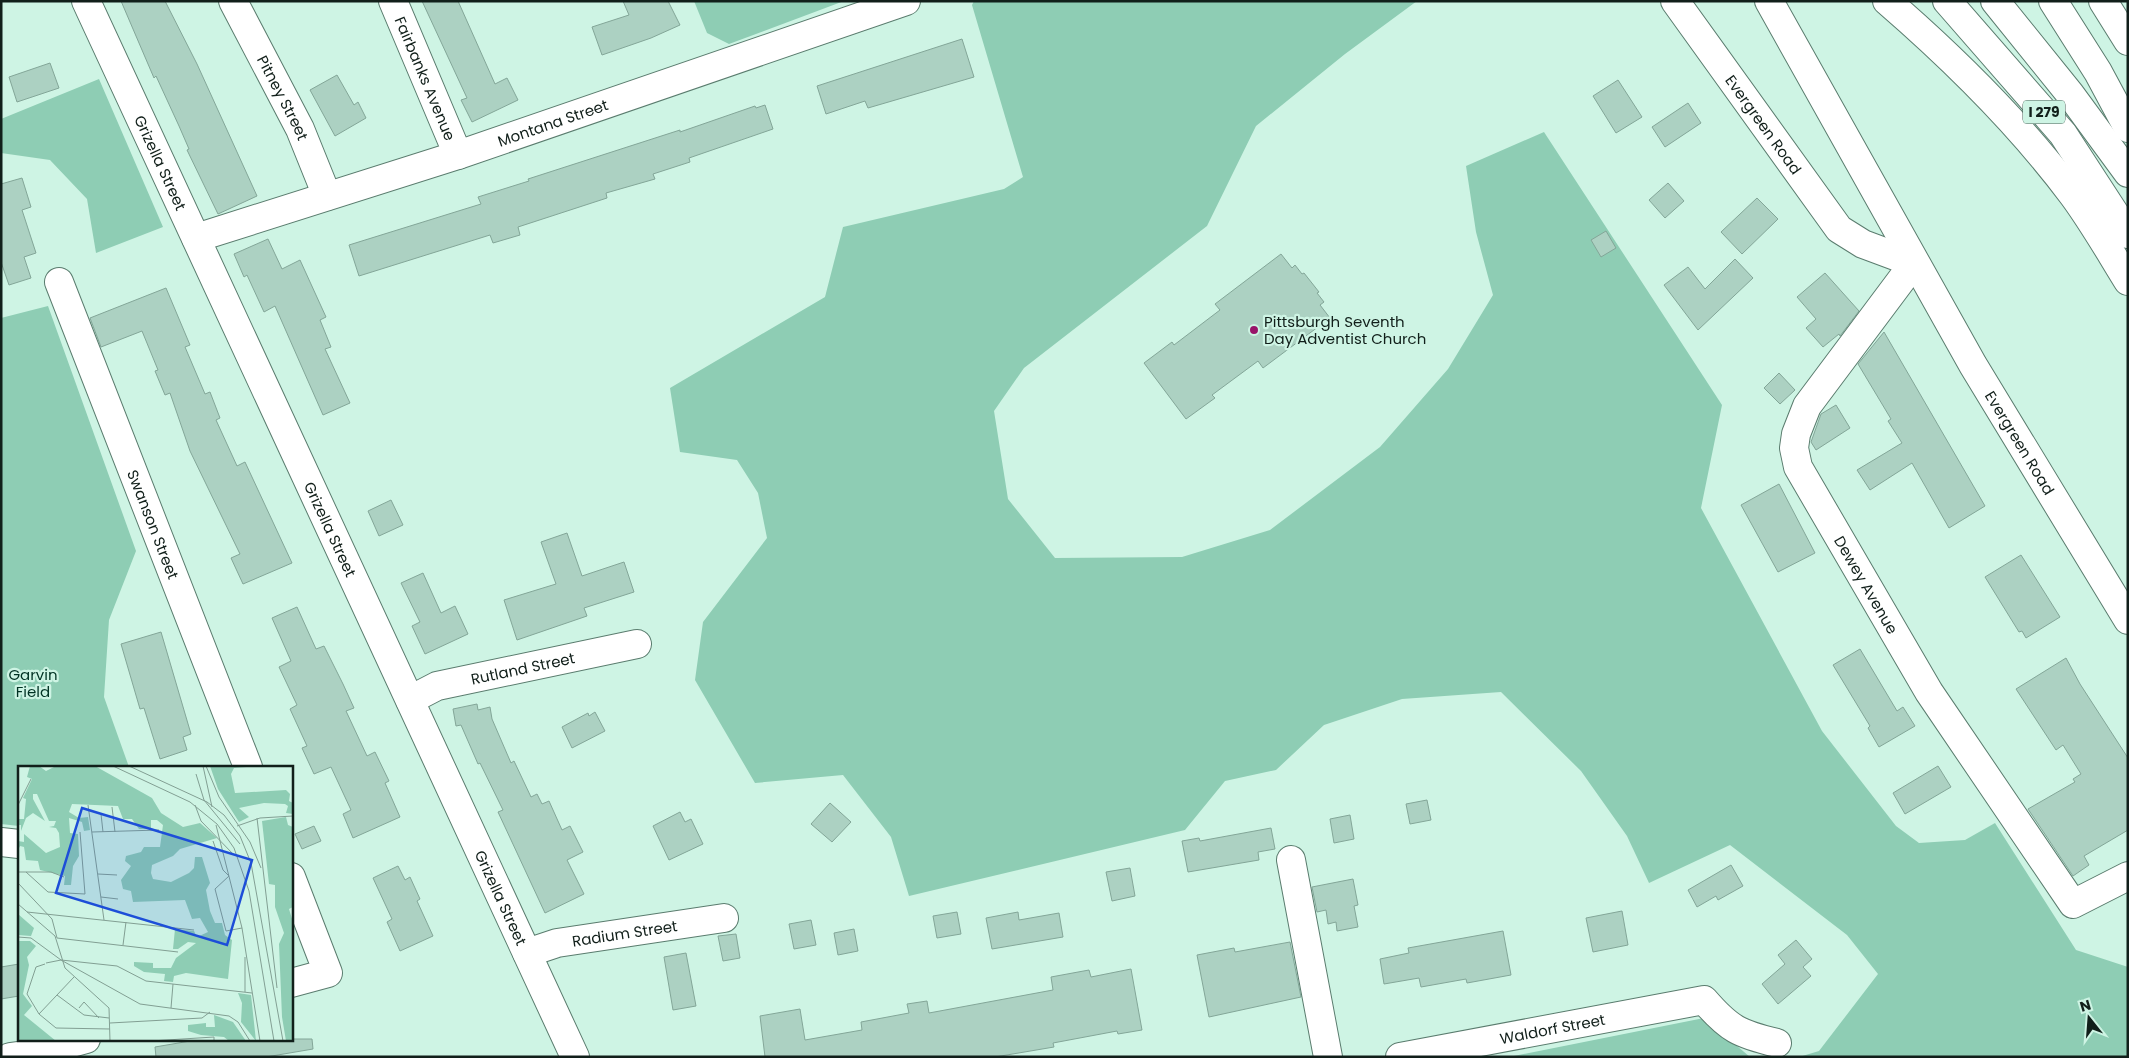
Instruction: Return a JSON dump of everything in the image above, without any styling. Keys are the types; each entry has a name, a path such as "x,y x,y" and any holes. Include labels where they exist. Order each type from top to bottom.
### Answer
{"main road":[{"name":"Grizella Street","path":"86,1 575,1057"},
{"name":"Pitney Street","path":"234,1 300,129 327,196"},
{"name":"Fairbanks Avenue","path":"393,1 458,156"},
{"name":"Montana Street","path":"196,238 458,156 906,1"},
{"name":"Evergreen Road","path":"1675,1 1839,229 1863,244 1914,263"},
{"path":"1887,1 1962,70 2037,150 2074,196 2128,281"},
{"name":"I 279","path":"1947,1 2063,134 2128,234"},
{"path":"1995,1 2070,94 2128,172"},
{"path":"2053,1 2098,72 2128,128"},
{"path":"2103,1 2128,41"},
{"name":"Evergreen Road","path":"1775,7 1914,263 2012,432 2128,620"},
{"name":"Dewey Avenue","path":"1914,263 1808,406 1796,434 1795,457 1798,467 1929,692 2073,904 2128,876"},
{"name":"Swanson Street","path":"59,282 248,766"},
{"name":"Rutland Street","path":"410,700 438,686 637,644"},
{"path":"1,842 18,844"},
{"path":"1291,860 1328,1057"},
{"path":"292,880 328,973 292,983"},
{"name":"Radium Street","path":"527,953 557,944 724,918"},
{"name":"Waldorf Street","path":"1400,1057 1704,1000 1723,1023 1750,1037 1777,1043"},
{"path":"10,1057 32,1054 82,1040"}],"green space":[{"path":"694,1 844,1 729,44 707,33"},
{"path":"974,1 1417,1 1345,54 1256,126 1207,226 1024,368 994,411 1008,499 1055,558 1182,557 1270,530 1380,447 1448,369 1493,295 1476,232 1466,166 1544,132 1722,405 1701,508 1822,731 1896,826 1919,843 1965,840 1995,823 2076,950 2128,967 2128,1057 1799,1057 1819,1051 1878,974 1847,935 1730,845 1649,883 1627,836 1581,771 1501,692 1402,699 1324,725 1276,770 1225,781 1185,830 909,896 891,837 843,775 755,783 695,680 703,622 767,538 758,493 737,460 680,452 670,388 825,297 843,227 1004,189 1023,177 972,5"},
{"path":"99,79 163,227 96,253 87,199 50,160 1,153 1,119"},
{"name":"Garvin Field","path":"48,306 136,551 109,620 104,697 129,766 18,766 18,826 1,824 1,318"},
{"path":"1704,1018 1750,1057 1509,1057"}],"building":[{"path":"121,1 165,1 197,64 257,196 218,214 187,150 189,149 156,76 154,78"},
{"path":"422,1 458,1 495,84 507,78 518,100 472,122 461,100 467,98"},
{"path":"623,1 668,1 680,25 651,38 602,55 592,27 629,15"},
{"path":"962,39 974,77 868,108 865,101 826,114 817,86"},
{"path":"50,63 59,88 17,102 9,77"},
{"path":"337,75 354,105 358,102 366,118 335,136 310,90"},
{"path":"1618,80 1642,117 1616,133 1593,96"},
{"path":"1688,103 1701,123 1665,147 1652,127"},
{"path":"765,105 773,129 689,158 690,162 653,174 655,179 606,193 607,198 518,227 520,235 493,243 490,235 359,276 349,245 481,204 478,197 529,181 528,179 680,130 680,132 755,106 756,108"},
{"path":"22,178 31,207 22,210 36,253 24,257 31,278 9,285 1,262 1,184"},
{"path":"1668,183 1684,201 1665,218 1649,200"},
{"path":"1757,198 1778,219 1742,254 1721,232"},
{"path":"1606,231 1616,248 1601,257 1591,240"},
{"path":"268,239 282,269 300,260 326,317 320,320 331,347 325,349 350,403 323,415 275,306 264,312 247,275 244,277 234,254"},
{"name":"Pittsburgh Seventh Day Adventist Church","path":"1281,254 1292,268 1295,265 1302,274 1304,273 1319,292 1317,293 1324,302 1320,305 1330,318 1263,368 1258,361 1212,395 1215,398 1186,419 1144,363 1172,342 1174,345 1220,310 1215,304"},
{"path":"1735,259 1753,278 1698,330 1664,285 1688,267 1705,289"},
{"path":"1825,273 1859,311 1840,336 1839,334 1823,347 1806,328 1816,319 1797,297"},
{"path":"166,288 190,345 185,347 205,394 210,392 220,418 216,420 237,466 245,462 292,563 243,584 231,558 240,554 190,451 170,393 165,395 155,371 158,370 142,331 101,347 90,318"},
{"path":"1884,332 1985,506 1949,528 1912,463 1870,490 1857,470 1902,443 1888,421 1891,419 1858,364"},
{"path":"1779,373 1795,390 1780,404 1764,388"},
{"path":"1836,405 1850,428 1816,450 1811,442 1821,414"},
{"path":"1779,484 1815,553 1778,572 1741,505"},
{"path":"391,500 403,525 379,536 368,511"},
{"path":"567,533 582,576 624,562 634,592 584,608 587,616 517,640 504,600 556,584 541,542"},
{"path":"2021,555 2060,617 2026,638 2022,631 2019,632 1985,577"},
{"path":"423,573 441,613 455,606 468,634 425,654 412,626 420,622 401,583"},
{"path":"297,607 316,649 324,646 343,684 354,708 346,711 367,756 375,752 389,781 385,783 400,817 353,838 343,814 351,810 331,767 314,774 302,748 307,746 290,709 297,705 279,667 291,661 272,618"},
{"path":"161,632 191,734 183,737 187,750 160,759 144,708 140,709 121,644"},
{"path":"1860,649 1897,711 1903,707 1915,726 1879,747 1868,728 1870,726 1833,665"},
{"path":"2066,658 2080,684 2128,758 2128,830 2084,856 2089,865 2073,876 2028,809 2075,782 2073,779 2081,774 2063,745 2056,750 2016,689"},
{"path":"477,704 478,710 490,707 492,719 511,763 514,761 531,797 537,794 542,804 549,801 562,830 570,826 583,852 567,860 584,894 545,913 498,812 503,810 480,763 478,764 461,725 456,726 453,709"},
{"path":"595,712 605,731 572,748 562,727 588,713 589,716"},
{"path":"1938,766 1951,787 1905,814 1893,793"},
{"path":"1427,800 1431,820 1410,824 1406,804"},
{"path":"830,803 851,822 832,842 811,824"},
{"path":"680,812 685,822 691,819 703,844 669,860 653,826"},
{"path":"1350,815 1354,839 1334,843 1330,819"},
{"path":"314,826 321,841 302,849 295,834"},
{"path":"1271,828 1275,849 1258,852 1259,860 1188,872 1182,841 1199,838 1200,841"},
{"path":"1731,865 1743,886 1718,900 1716,896 1697,907 1688,890"},
{"path":"398,866 405,880 410,877 420,899 417,901 433,936 400,951 387,922 392,919 373,878"},
{"path":"1130,868 1135,896 1112,901 1106,872"},
{"path":"1353,879 1358,905 1354,906 1358,927 1337,931 1336,922 1328,924 1326,910 1317,912 1312,887"},
{"path":"1622,911 1628,945 1593,952 1586,918"},
{"path":"957,912 961,934 937,938 933,916"},
{"path":"1018,912 1019,920 1059,913 1063,937 992,949 986,918"},
{"path":"811,920 816,945 794,949 789,924"},
{"path":"854,929 858,951 838,955 834,933"},
{"path":"1503,931 1511,975 1467,983 1466,979 1421,987 1419,978 1384,984 1380,959 1409,953 1408,948"},
{"path":"736,934 740,958 723,961 718,936"},
{"path":"1796,940 1812,959 1803,967 1811,976 1778,1004 1762,984 1785,964 1778,955"},
{"path":"1290,942 1301,997 1209,1017 1197,955 1234,948 1235,952"},
{"path":"686,953 696,1006 673,1010 664,957"},
{"path":"18,964 18,996 1,999 1,967"},
{"path":"1131,969 1142,1030 1118,1034 1117,1031 1053,1043 1054,1047 995,1057 765,1057 760,1016 800,1009 805,1040 862,1030 861,1022 909,1013 907,1004 927,1001 929,1013 1053,990 1051,977 1089,970 1091,977"},
{"path":"312,1039 313,1049 266,1057 156,1057 155,1047 196,1040"}],"place":[{"name":"Pittsburgh Seventh Day Adventist Church","path":"1254,330"}]}
